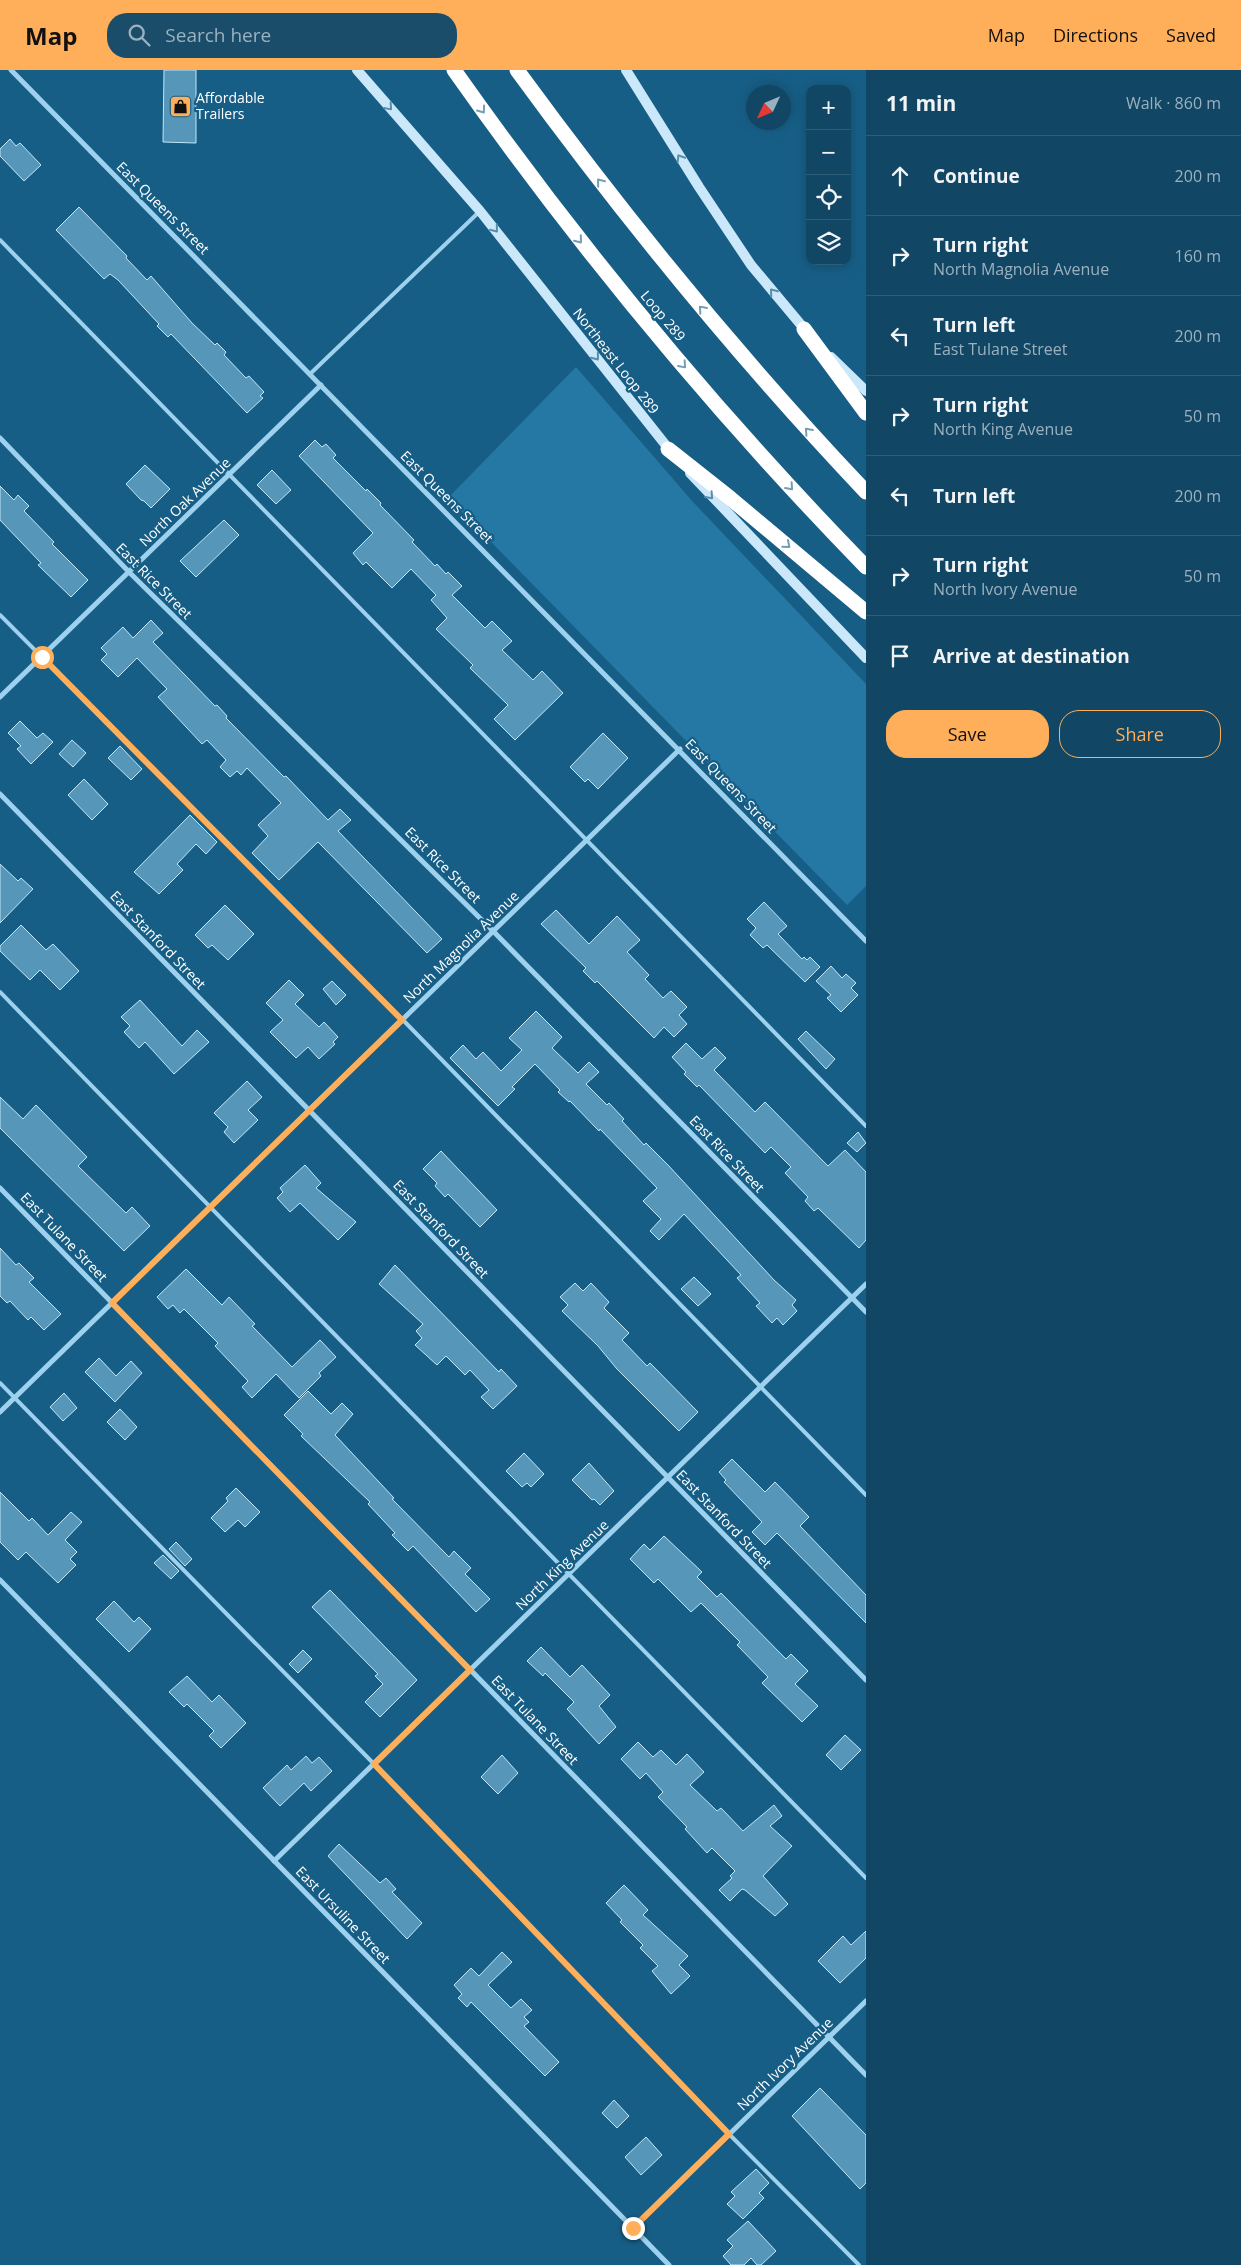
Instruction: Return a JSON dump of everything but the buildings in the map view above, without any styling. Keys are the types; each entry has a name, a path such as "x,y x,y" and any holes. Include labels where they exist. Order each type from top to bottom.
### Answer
{"highway":[{"name":"Loop 289","path":"454,70 540,189 637,312 726,416 866,568"},
{"path":"517,70 594,175 691,296 810,433 866,492"},
{"path":"804,329 866,413"},
{"path":"668,449 730,498 866,612"}],"main road":[{"name":"Northeast Loop 289","path":"356,70 480,210 668,449 737,526 866,658"},
{"path":"626,70 698,187 751,265 804,329 866,391"}],"street":[{"name":"East Queens Street","path":"11,70 680,749 866,941"},
{"name":"North Oak Avenue","path":"0,697 321,385"},
{"name":"East Rice Street","path":"0,438 128,572 494,931 866,1312"},
{"name":"North Magnolia Avenue","path":"0,1412 680,749"},
{"name":"East Stanford Street","path":"0,794 866,1680"},
{"name":"East Tulane Street","path":"0,1188 866,2075"},
{"name":"North King Avenue","path":"274,1861 866,1284"},
{"name":"East Ursuline Street","path":"0,1580 669,2265"},
{"name":"North Ivory Avenue","path":"633,2228 866,2001"}],"lane":[{"path":"310,374 480,210"},
{"path":"0,240 866,1126"},
{"path":"0,615 402,1020 866,1496"},
{"path":"0,992 209,1208 570,1573 866,1878"},
{"path":"0,1383 374,1764 729,2134 859,2265"}],"shaded area":[{"path":"576,367 693,502 866,684 866,886 847,905 448,498"}],"place":[{"name":"Affordable Trailers","path":"180,106"}],"route":[{"path":"42,657 402,1020 112,1303 470,1670 374,1764 729,2134 633,2228"}]}
